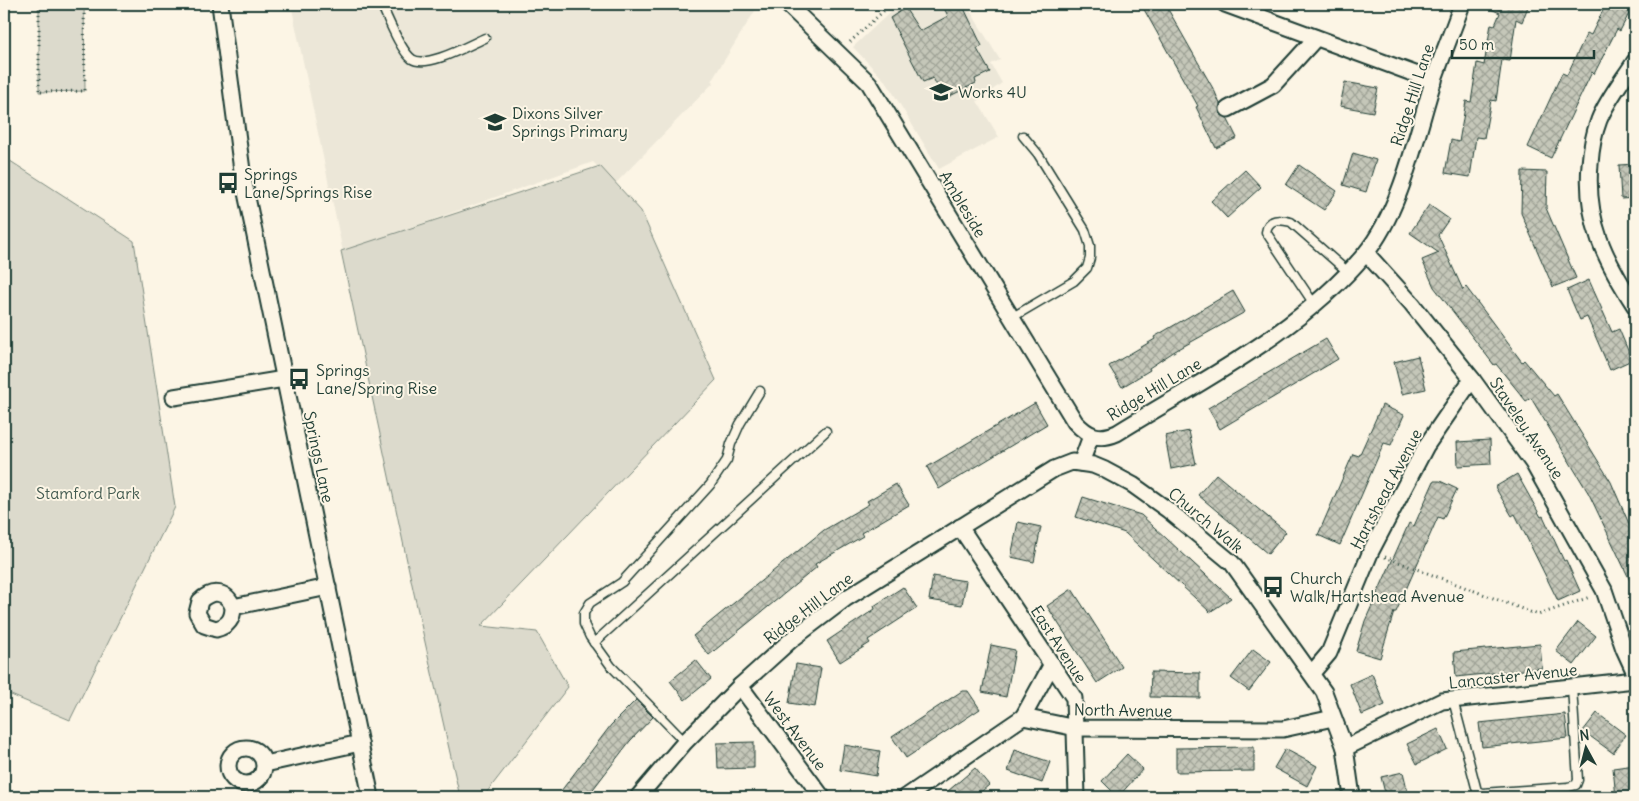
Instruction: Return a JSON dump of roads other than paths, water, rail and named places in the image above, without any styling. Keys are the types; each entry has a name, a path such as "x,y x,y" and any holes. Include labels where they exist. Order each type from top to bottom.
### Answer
{"street":[{"name":"Springs Lane","path":"220,4 243,178 371,797"},
{"name":"Ambleside","path":"789,4 869,83 1075,422 1091,436"},
{"path":"1226,4 1434,81"},
{"name":"Ridge Hill Lane","path":"1091,436 1106,438 1117,433 1283,330 1314,304 1366,253 1389,214 1407,168 1434,81 1462,4"},
{"path":"1228,110 1273,85 1316,38"},
{"path":"1634,64 1613,94 1599,121 1591,153 1588,188 1592,216 1600,244 1618,279 1635,306"},
{"name":"Staveley Avenue","path":"1366,253 1412,304 1472,379 1533,463 1604,590 1624,649 1635,673"},
{"path":"174,397 284,379"},
{"name":"Hartshead Avenue","path":"1312,673 1329,653 1371,551 1426,446 1472,379"},
{"path":"1081,462 1091,436"},
{"name":"Ridge Hill Lane","path":"638,797 685,742 740,686 791,640 845,599 1054,469 1072,462 1081,462"},
{"name":"Church Walk","path":"1081,462 1106,470 1133,485 1168,510 1232,563 1324,692 1345,748 1352,797"},
{"name":"East Avenue","path":"960,527 1074,698 1077,797"},
{"path":"233,607 328,587"},
{"path":"906,797 1023,717 1052,664"},
{"name":"Lancaster Avenue","path":"1345,748 1442,701 1635,680"},
{"name":"West Avenue","path":"740,686 822,797"},
{"name":"North Avenue","path":"1023,717 1076,728 1283,729 1333,718"},
{"path":"265,764 360,742"}],"lane":[{"path":"381,4 405,50 412,59 424,62 437,59 485,38"},
{"path":"1012,318 1074,281 1087,268 1090,258 1090,246 1085,230 1038,154 1023,136"},
{"path":"1314,304 1266,232 1267,226 1272,221 1281,219 1292,222 1348,272"},
{"path":"685,742 611,666 594,643 584,624 584,613 590,603 622,582 710,485 727,460 731,444 740,424 760,391"},
{"path":"594,643 826,431"},
{"path":"1453,700 1477,791 1482,793 1568,787 1576,785 1578,780 1572,687"}],"place":[{"name":"Works 4U","path":"941,92"},
{"name":"Dixons Silver Springs Primary","path":"495,122"},
{"name":"Springs Lane/Springs Rise","path":"228,183"},
{"name":"Springs Lane/Spring Rise","path":"299,379"},
{"name":"Church Walk/Hartshead Avenue","path":"1273,587"}],"park label":[{"name":"Stamford Park","path":"88,493"}]}
